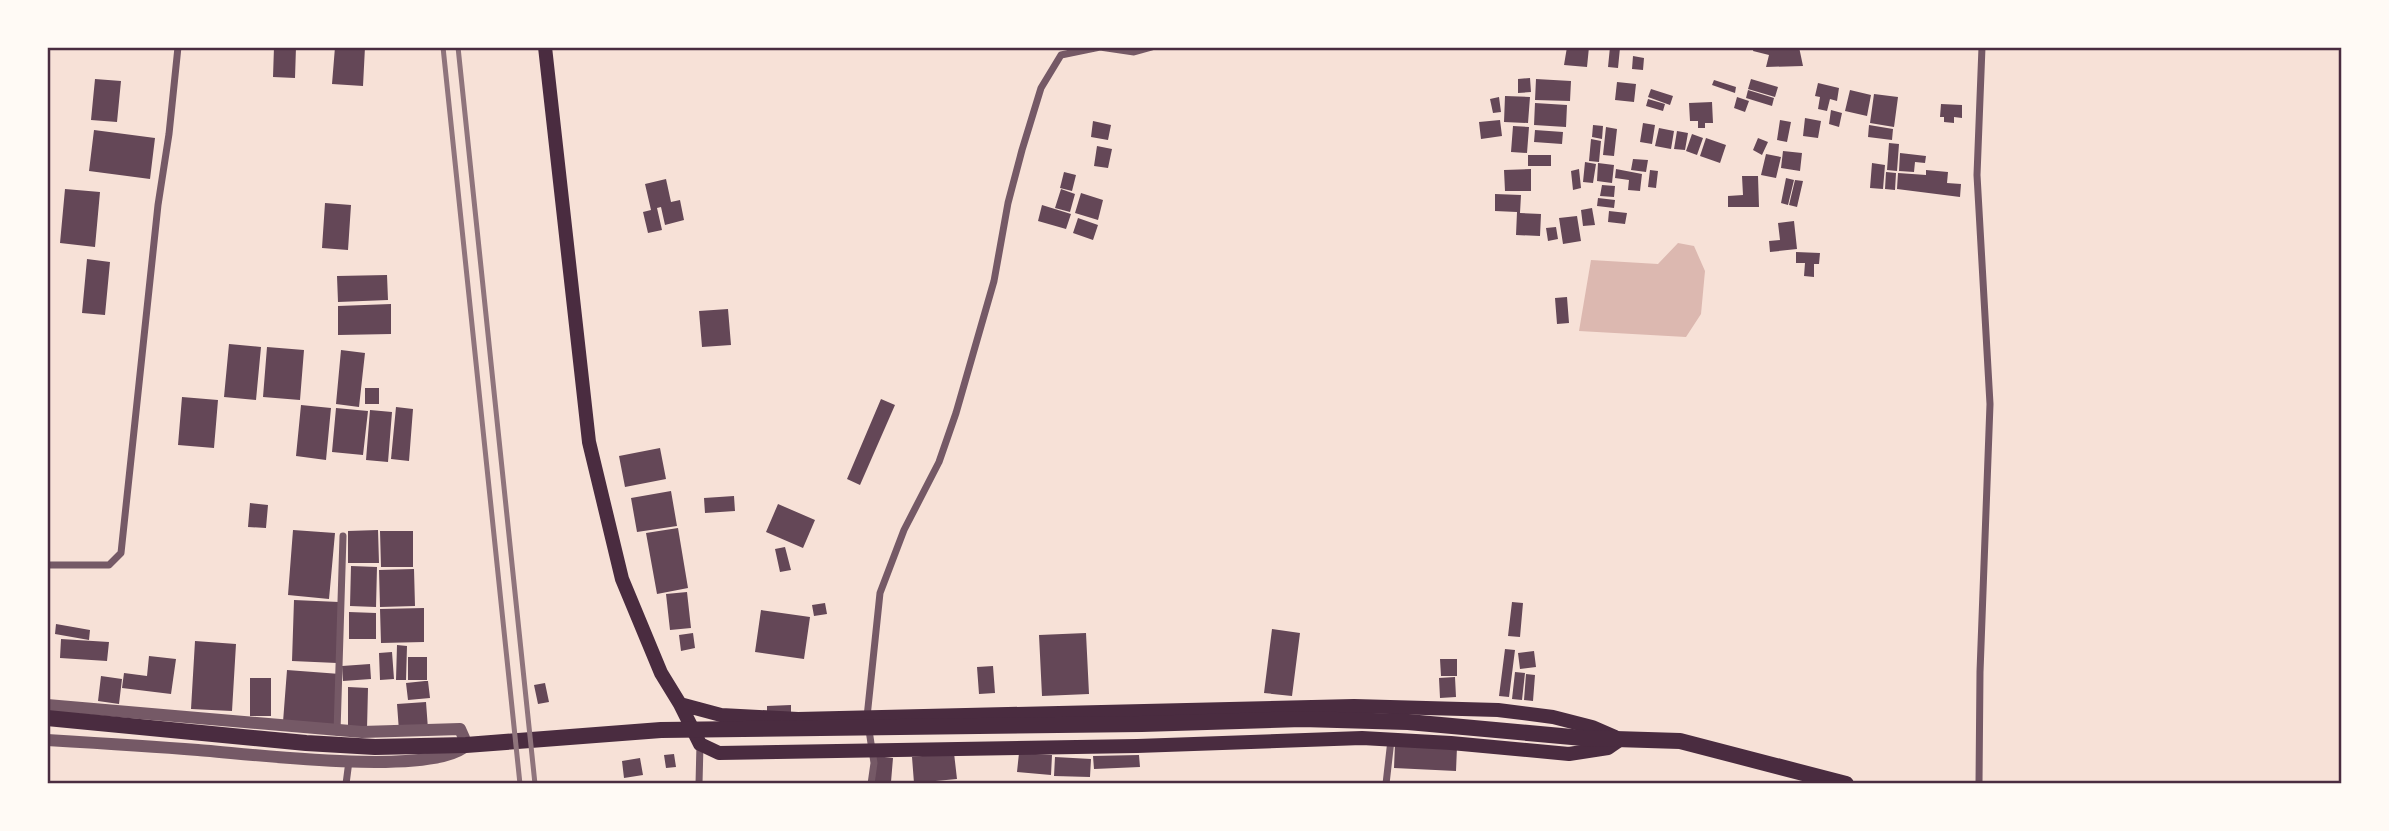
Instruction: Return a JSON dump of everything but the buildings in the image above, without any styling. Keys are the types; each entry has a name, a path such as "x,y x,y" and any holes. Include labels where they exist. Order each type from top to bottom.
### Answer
{"main road":[{"path":"545,47 589,442 622,579 661,673 700,744 719,753 1136,746 1362,738 1569,754 1608,748 1621,739"},
{"path":"680,704 721,715 798,719 1354,706 1498,710 1553,717 1591,727 1621,739"},
{"path":"47,718 375,747 466,745 661,730 1142,724 1302,719 1408,722 1583,738 1680,741 1846,784"}],"street":[{"path":"47,565 109,565 121,553 158,205 178,47"},
{"path":"871,784 874,763 867,717 880,593 904,530 939,463 957,413 994,281 1008,203 1041,88 1061,55 1100,47 1134,52 1152,47"},
{"path":"1979,784 1980,672 1990,404 1977,175 1982,47"},
{"path":"343,536 337,729 346,784"},
{"path":"47,705 362,732 460,729 464,748 431,759 402,762 47,740"},
{"path":"1386,784 1391,740"},
{"path":"699,784 700,744"}],"shaded area":[{"path":"1678,243 1694,246 1705,271 1701,314 1686,337 1579,331 1591,260 1658,264"}],"railway":[{"path":"443,47 520,784"},
{"path":"458,47 535,784"}]}
